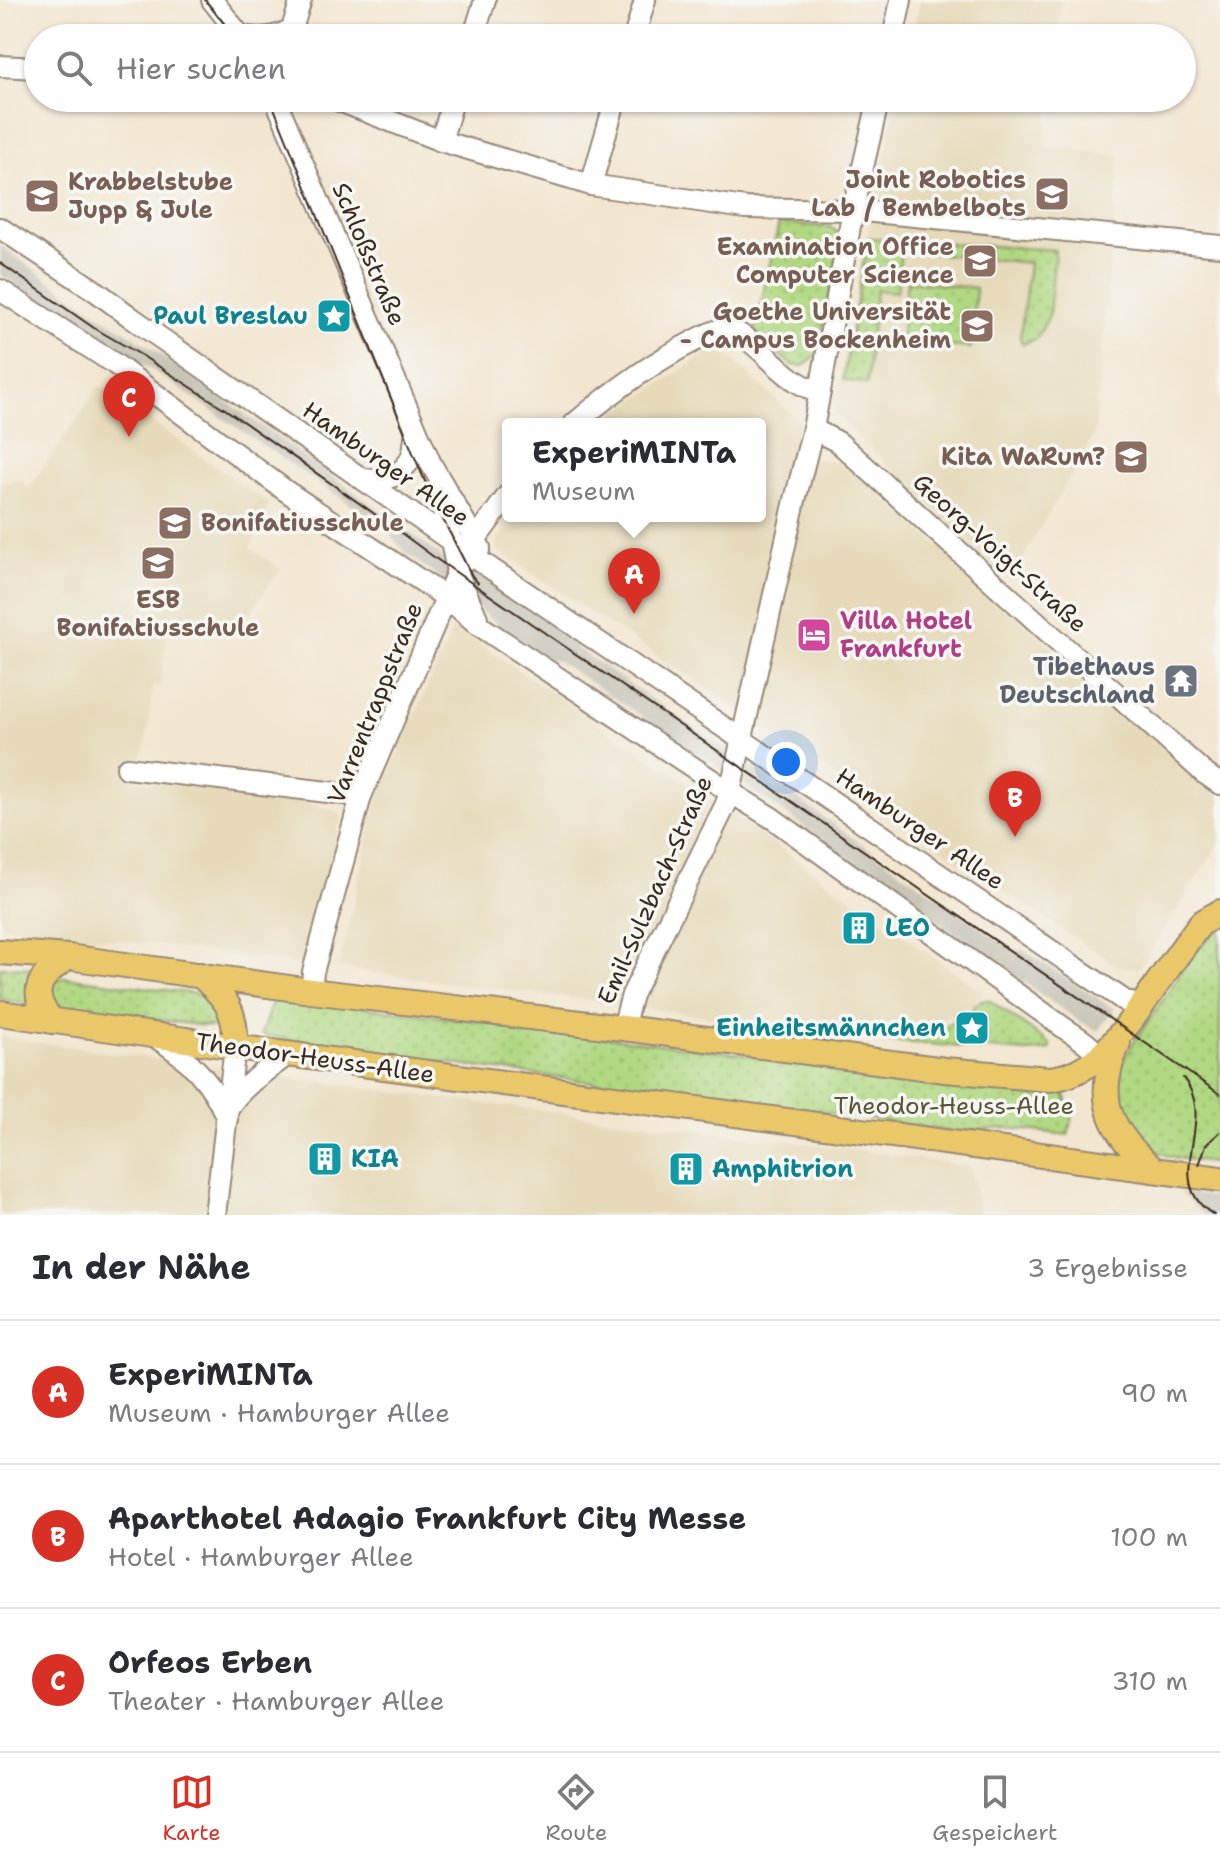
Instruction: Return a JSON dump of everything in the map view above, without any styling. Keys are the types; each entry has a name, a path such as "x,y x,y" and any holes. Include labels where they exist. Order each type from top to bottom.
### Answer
{"main road":[{"path":"0,952 68,957 311,991 1049,1079 1098,1064 1210,917 1220,893"},
{"path":"52,1021 40,1004 40,984 50,969 68,957"},
{"path":"200,975 228,1005 235,1023 235,1047"},
{"name":"Theodor-Heuss-Allee","path":"0,1013 1220,1179"},
{"path":"1098,1064 1113,1124 1126,1143 1154,1170"}],"street":[{"path":"212,0 231,24"},
{"path":"294,24 301,0"},
{"path":"477,24 485,0"},
{"path":"638,24 645,0"},
{"path":"896,24 901,0"},
{"path":"0,66 24,67"},
{"name":"Schloßstraße","path":"281,112 431,464 471,546 486,556 506,579"},
{"path":"367,112 441,141 591,185 745,208 853,210 1220,246"},
{"path":"441,141 450,112"},
{"path":"591,185 612,112"},
{"name":"Emil-Sulzbach-Straße","path":"623,1028 632,995 730,792 813,429 853,210 876,112"},
{"name":"Hamburger Allee","path":"0,228 97,292 451,540 471,546"},
{"path":"0,290 115,364 286,491 447,598 480,626 772,818 1084,1040 1098,1064"},
{"path":"582,418 642,371 724,329 737,332 748,340 788,377 820,392"},
{"name":"Georg-Voigt-Straße","path":"813,429 838,442 1204,773 1220,784"},
{"path":"363,479 383,481 399,473 413,453 416,430"},
{"name":"Schloßstraße","path":"431,464 457,572 480,626"},
{"name":"Varrentrappstraße","path":"311,991 313,972 361,796 457,572 471,546 502,503"},
{"name":"Hamburger Allee","path":"506,579 1125,1001 1142,1005"},
{"path":"127,768 361,796"},
{"path":"153,1036 179,1052 196,1069 228,1114"},
{"path":"215,1215 235,1047"},
{"path":"228,1114 236,1096 246,1086 289,1054"}],"shaded area":[{"path":"920,0 1061,0 1058,24 914,24"},
{"name":"Goethe Universität - Campus Bockenheim","path":"895,112 1049,112 1045,146 1120,155 1094,435 1010,580 834,414 866,239"},
{"path":"0,246 147,345 465,574 480,575 573,636 576,648 1016,952 1023,950 1114,1009 1098,1031 1076,1019 732,776 558,661 547,659 406,553 384,527 142,363 121,357 0,274"},
{"path":"718,346 799,421 792,453 849,466 1220,797 1220,842 1139,968 1118,966 716,694 498,551 497,539 513,522 766,522 766,418 609,418"},
{"path":"100,386 269,504 250,548 280,569 237,632 168,623 160,686 153,685 145,748 132,780 307,803 338,812 341,818 304,962 339,967 377,801 454,627 715,802 983,992 960,1013 921,1026 894,1028 884,1041 0,925 0,483 20,480 29,488"},
{"path":"0,1037 970,1167 979,1215 0,1215"},
{"path":"1180,1192 1213,1197 1220,1208 1220,1215 1204,1215"}],"green space":[{"path":"779,223 830,227 837,232 840,242 818,355 803,366 791,365 755,331"},
{"path":"868,238 1055,250 1049,316 1037,338 1023,344 1020,338 1029,263 901,250 897,292 876,290 871,340 865,340 864,348 870,349 867,384 843,380"},
{"path":"907,281 976,288 971,348 901,342"},
{"path":"1220,928 1220,1164 1182,1159 1154,1151 1144,1144 1125,1120 1118,1087 1119,1074 1129,1049 1177,977"},
{"path":"0,967 43,968 30,1004 0,1000"},
{"path":"64,977 206,995 216,1002 222,1028 63,1008 55,1004 51,994 54,982"},
{"name":"Theodor-Heuss-Allee","path":"274,996 1065,1094 1072,1118 1068,1135 1007,1128 954,1132 261,1035"},
{"path":"981,1000 989,1000 1049,1043 1050,1050 1027,1052 887,1041 895,1031 935,1029 952,1022 972,1012"}],"tram line":[{"path":"205,0 225,24"},
{"path":"276,112 433,500 478,583"},
{"path":"0,263 94,328 225,409 438,560 1220,1094"},
{"path":"1183,1078 1193,1095 1196,1113 1189,1168 1191,1185 1198,1201 1214,1215"},
{"path":"1199,1165 1206,1145 1220,1132"}],"place":[{"name":"Joint Robotics Lab / Bembelbots","path":"1052,194"},
{"name":"Krabbelstube Jupp & Jule","path":"42,196"},
{"name":"Examination Office Computer Science","path":"980,261"},
{"name":"Paul Breslau","path":"334,316"},
{"name":"Goethe Universität - Campus Bockenheim","path":"977,326"},
{"name":"Orfeos Erben","path":"129,437"},
{"name":"Kita WaRum?","path":"1131,457"},
{"name":"Bonifatiusschule","path":"175,523"},
{"name":"ESB Bonifatiusschule","path":"158,563"},
{"name":"ExperiMINTa","path":"634,614"},
{"name":"Villa Hotel Frankfurt","path":"814,635"},
{"name":"Tibethaus Deutschland","path":"1181,681"},
{"name":"Aparthotel Adagio Frankfurt City Messe","path":"1015,837"},
{"name":"LEO","path":"859,928"},
{"name":"Einheitsmännchen","path":"972,1028"},
{"name":"KIA","path":"325,1159"},
{"name":"Amphitrion","path":"686,1169"}]}
